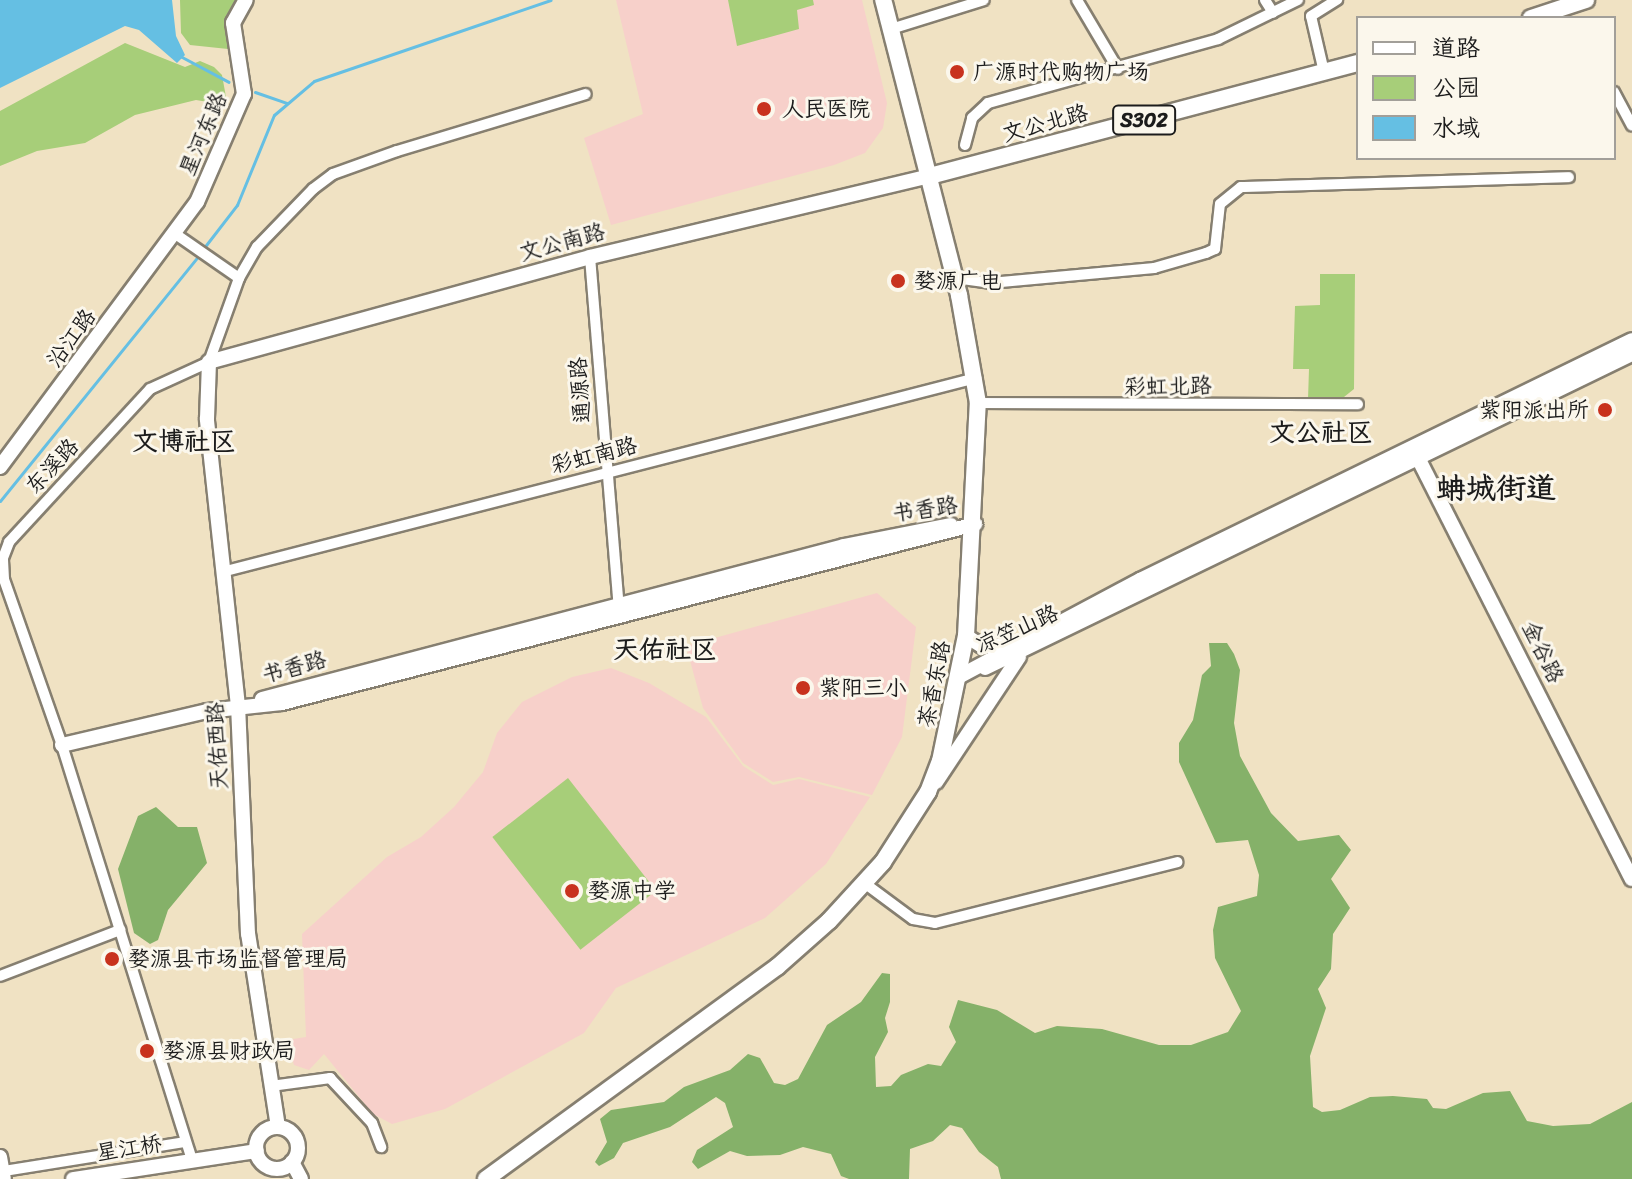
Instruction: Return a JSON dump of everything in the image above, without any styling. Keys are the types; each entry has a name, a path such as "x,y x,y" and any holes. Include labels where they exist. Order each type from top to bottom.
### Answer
{"main road":[{"name":"茶香东路","path":"486,1179 777,967 867,885 928,792 962,675 975,524 978,403 976,378 955,278 883,0"},
{"path":"1538,16 1576,6"},
{"name":"文公北路","path":"930,176 1356,64"}],"street":[{"name":"星河东路","path":"174,233 197,202 239,111 245,78 233,23 246,0"},
{"path":"891,29 984,0"},
{"path":"1077,0 1118,69"},
{"path":"1265,0 1273,13"},
{"path":"965,145 972,118 988,103 1218,39 1298,0"},
{"path":"1324,72 1311,16 1337,0"},
{"path":"209,362 239,278 257,247 333,174 586,94"},
{"path":"1616,96 1632,126"},
{"name":"文公南路","path":"209,362 590,257 930,176"},
{"path":"955,278 990,283 1123,271 1206,253 1215,249 1220,204 1241,187 1569,177"},
{"path":"174,233 239,278"},
{"name":"沿江路","path":"0,467 174,233"},
{"name":"通源路","path":"590,257 619,610"},
{"name":"凉笠山路","path":"962,675 1632,340"},
{"name":"凉笠山路","path":"1415,451 1632,354"},
{"name":"天佑西路","path":"209,362 207,419 238,706 248,934 278,1127"},
{"name":"东溪路","path":"192,1160 62,745 4,579 3,558 9,542 150,389 209,362"},
{"name":"彩虹南路","path":"222,572 976,378"},
{"name":"彩虹北路","path":"978,403 1358,404"},
{"name":"金谷路","path":"1415,451 1632,879"},
{"name":"书香路","path":"62,745 238,706 619,610 925,527 975,524"},
{"path":"966,636 990,647 1023,646"},
{"path":"928,792 1023,646"},
{"path":"867,885 913,919 935,923 1177,862"},
{"path":"0,976 120,930"},
{"path":"271,1086 330,1078 372,1123 381,1147"},
{"path":"292,1162 274,1168 263,1162 257,1151 262,1134 278,1127 296,1140 292,1162 301,1179"},
{"path":"3,1169 186,1142"},
{"name":"星江桥","path":"73,1179 257,1151"}],"shaded area":[{"name":"人民医院","path":"616,0 862,0 887,103 883,128 865,153 834,165 611,225 584,138 643,114"},
{"name":"紫阳三小","path":"877,593 916,627 902,737 872,795 799,777 773,782 743,763 703,708 686,646"},
{"name":"婺源中学","path":"611,668 649,683 706,717 743,766 773,785 799,779 870,797 826,864 765,918 616,988 584,1033 445,1109 392,1124 373,1114 324,1054 309,1070 294,1065 287,1040 306,1037 302,934 387,857 421,837 454,807 483,772 497,733 522,702 572,677"}],"green space":[{"path":"180,0 242,0 228,49 190,45 181,33"},
{"path":"728,0 813,0 814,5 797,10 799,29 737,46"},
{"path":"125,43 185,67 200,61 214,67 222,75 226,97 221,104 196,100 135,115 85,143 37,151 0,166 0,111"},
{"path":"1320,274 1355,274 1354,389 1344,397 1308,399 1309,369 1293,369 1295,306 1320,305"},
{"path":"1209,643 1227,643 1240,670 1234,723 1240,756 1271,813 1298,841 1339,835 1351,850 1331,879 1350,908 1333,934 1331,969 1318,989 1326,1008 1310,1056 1313,1107 1322,1112 1340,1110 1370,1097 1393,1096 1427,1099 1433,1108 1446,1109 1483,1093 1510,1091 1527,1121 1553,1126 1590,1124 1632,1102 1632,1179 1001,1179 998,1167 979,1152 962,1128 950,1125 933,1141 910,1149 909,1179 849,1179 841,1176 831,1154 803,1147 780,1155 747,1156 730,1151 698,1169 692,1162 697,1150 733,1127 725,1103 716,1097 670,1127 623,1143 614,1158 599,1166 595,1162 607,1142 600,1119 611,1110 664,1102 684,1087 730,1070 748,1054 760,1058 774,1083 785,1085 798,1079 827,1025 861,1002 882,973 890,974 890,1002 885,1018 888,1032 875,1057 876,1087 891,1086 901,1075 928,1064 941,1066 956,1042 949,1027 958,1000 997,1010 1035,1033 1057,1026 1102,1029 1159,1045 1191,1045 1228,1032 1241,1011 1215,958 1213,930 1218,907 1257,896 1259,875 1248,840 1216,843 1179,762 1179,743 1193,720 1202,675 1211,666"},
{"path":"568,778 656,891 580,950 492,837"},
{"path":"156,807 178,827 197,827 207,863 168,910 158,940 150,944 134,933 118,869 138,816"}],"water":[{"path":"0,0 172,0 176,36 185,55 177,63 139,30 125,26 0,88"}],"waterway":[{"path":"203,249 237,205 274,115 314,81 551,0"},
{"path":"180,56 229,82"},
{"path":"255,92 287,103"},
{"path":"0,501 199,255"}],"place":[{"name":"广源时代购物广场","path":"957,72"},
{"name":"人民医院","path":"764,109"},
{"name":"婺源广电","path":"898,281"},
{"name":"紫阳派出所","path":"1605,410"},
{"name":"紫阳三小","path":"803,688"},
{"name":"婺源中学","path":"572,891"},
{"name":"婺源县市场监督管理局","path":"112,959"},
{"name":"婺源县财政局","path":"147,1051"}],"district":[{"name":"文公社区","path":"1321,433"},
{"name":"文博社区","path":"184,442"},
{"name":"蚺城街道","path":"1496,488"},
{"name":"天佑社区","path":"665,650"}]}
